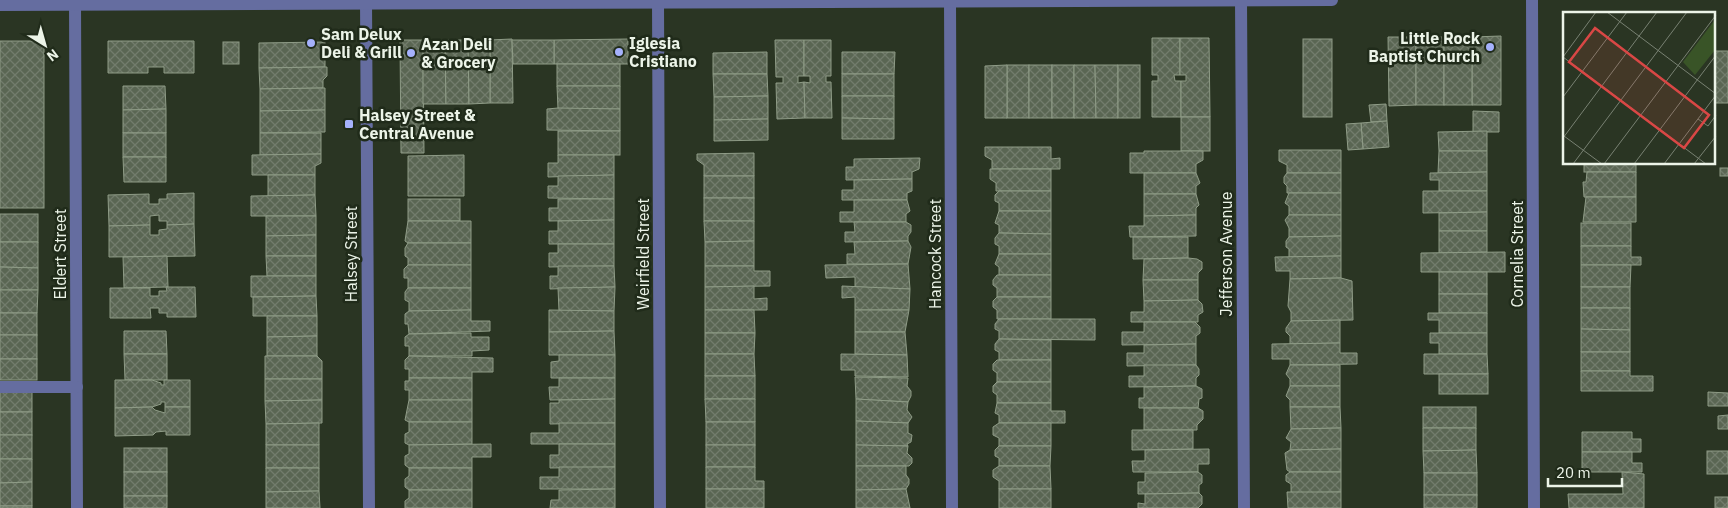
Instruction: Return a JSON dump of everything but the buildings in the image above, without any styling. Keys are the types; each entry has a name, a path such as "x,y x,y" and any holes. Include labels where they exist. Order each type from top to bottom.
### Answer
{"street":[{"name":"Jefferson Avenue","path":"1241,0 1244,508"},
{"path":"0,5 75,3 1332,0"},
{"name":"Cornelia Street","path":"1532,0 1534,508"},
{"name":"Weirfield Street","path":"658,1 660,508"},
{"name":"Hancock Street","path":"950,1 952,508"},
{"name":"Halsey Street","path":"366,2 369,508"},
{"name":"Eldert Street","path":"75,3 77,508"},
{"path":"0,387 77,387"}],"place":[{"name":"Sam Delux Deli & Grill","path":"311,43"},
{"name":"Little Rock Baptist Church","path":"1490,47"},
{"name":"Iglesia Cristiano","path":"619,52"},
{"name":"Azan Deli & Grocery","path":"411,53"},
{"name":"Halsey Street & Central Avenue","path":"349,124"}]}
